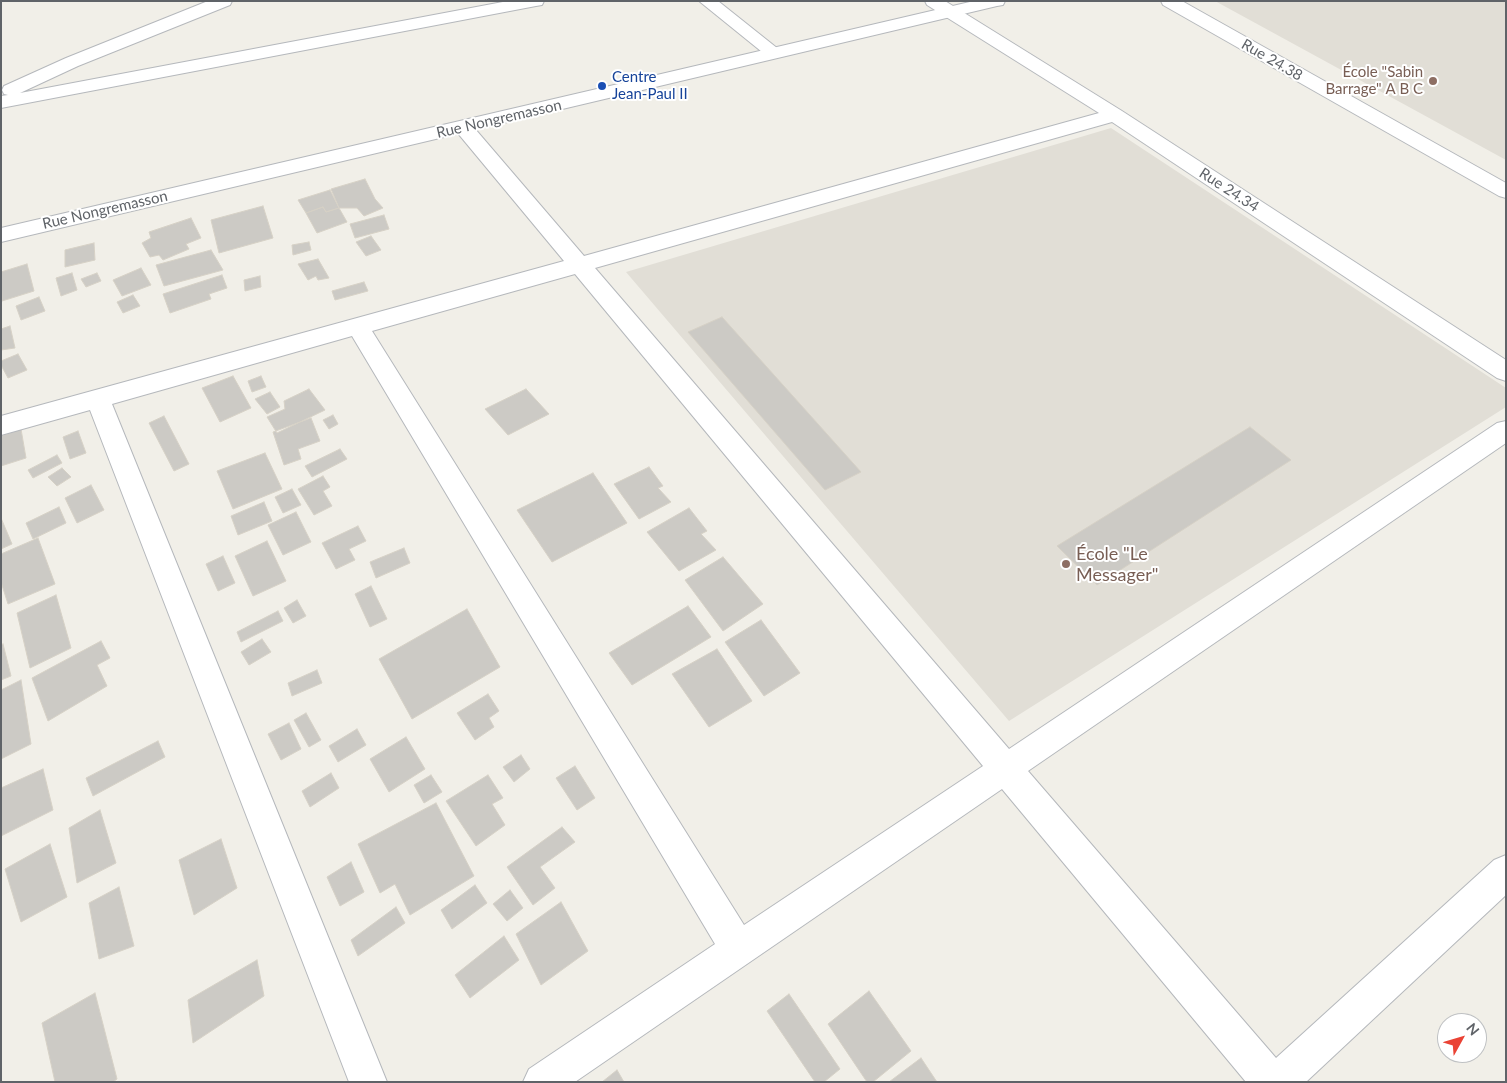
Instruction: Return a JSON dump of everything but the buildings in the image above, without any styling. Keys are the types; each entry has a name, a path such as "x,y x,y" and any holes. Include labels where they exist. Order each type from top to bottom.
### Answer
{"street":[{"path":"1,102 142,55 224,1"},
{"path":"425,22 468,1"},
{"path":"1,94 72,62 425,22 536,1"},
{"path":"707,1 773,52"},
{"name":"Rue Nongremasson","path":"1,234 607,94 941,7 996,1"},
{"name":"Rue 24.38","path":"1169,1 1506,192"},
{"name":"Rue 24.34","path":"941,7 1115,115 1506,372"},
{"path":"1,426 1115,115"},
{"path":"463,127 1271,1082"},
{"path":"357,326 738,950"},
{"path":"98,399 368,1082"},
{"path":"542,1082 1506,430"},
{"path":"1278,1082 1506,872"}],"shaded area":[{"name":"École \"Sabin Barrage\" A B C","path":"1215,1 1506,1 1506,160"},
{"name":"École \"Le Messager\"","path":"1111,128 1506,388 1506,407 1009,721 626,272"}],"place":[{"name":"École \"Sabin Barrage\" A B C","path":"1433,81"},
{"name":"Centre Jean-Paul II","path":"602,86"},
{"name":"École \"Le Messager\"","path":"1066,564"}]}
